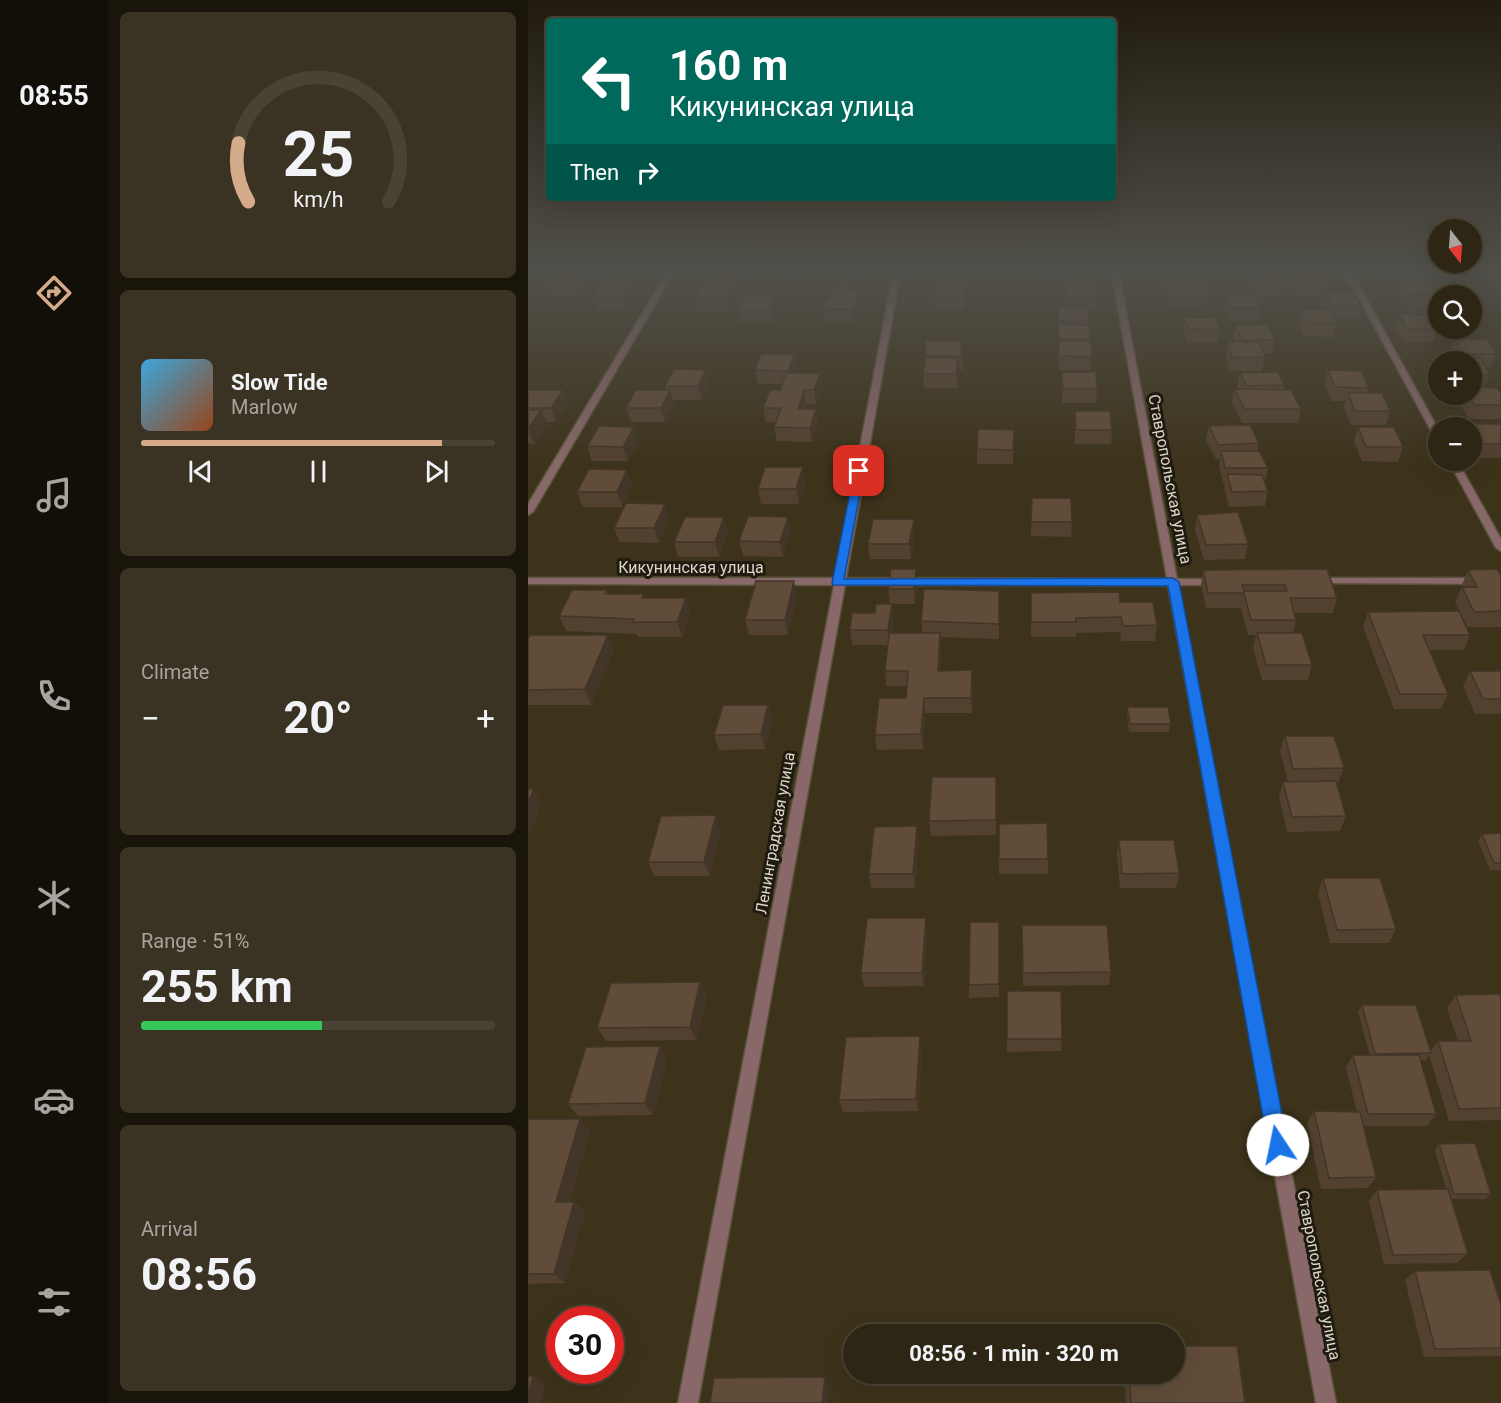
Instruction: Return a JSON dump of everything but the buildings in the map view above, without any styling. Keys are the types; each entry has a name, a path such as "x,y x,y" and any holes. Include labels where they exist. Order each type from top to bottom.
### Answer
{"street":[{"path":"528,512 634,334"},
{"name":"Ленинградская улица","path":"688,1403 885,334"},
{"name":"Ставропольская улица","path":"1126,334 1326,1403"},
{"path":"1382,334 1428,418"},
{"path":"1458,471 1501,548"},
{"path":"1302,581 1501,580"},
{"name":"Кикунинская улица","path":"528,581 1232,582"}],"route":[{"path":"859,471 838,583 1173,582 1278,1145"}]}
